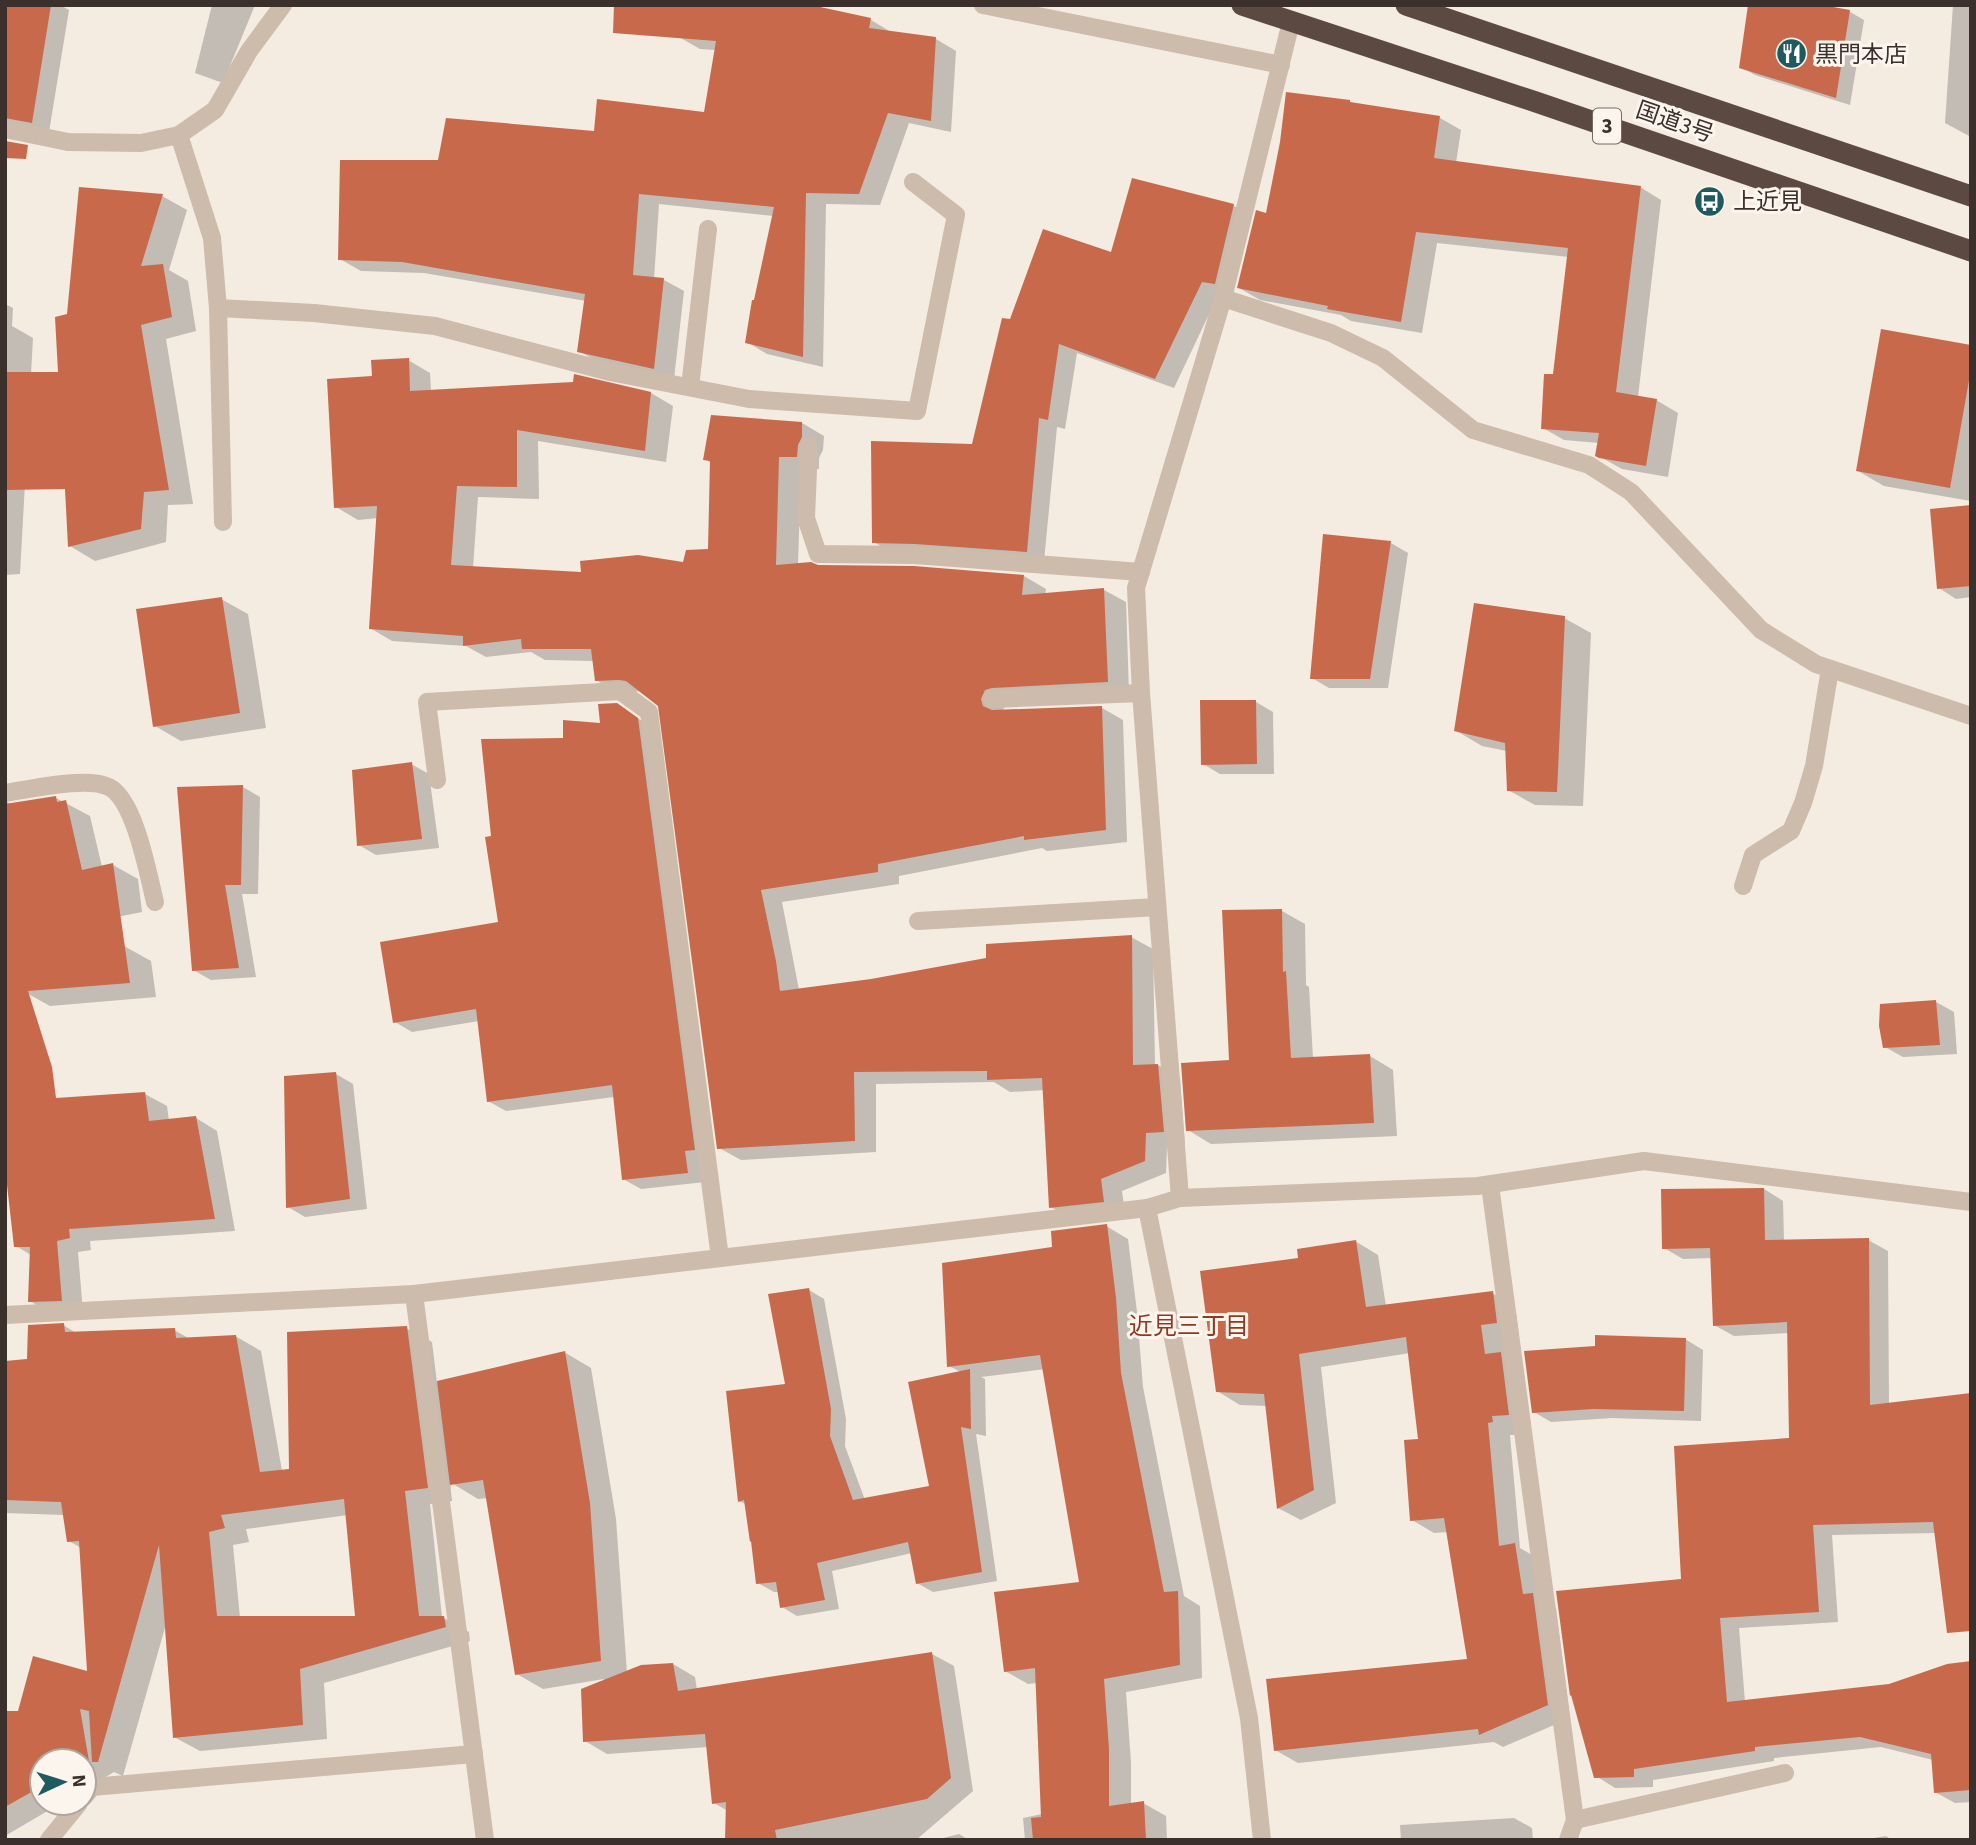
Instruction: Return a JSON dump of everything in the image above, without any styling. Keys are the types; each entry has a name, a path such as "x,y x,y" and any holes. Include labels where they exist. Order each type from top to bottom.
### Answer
{"highway":[{"name":"国道3号","path":"1242,5 1971,251"},
{"name":"国道3号","path":"1406,5 1971,196"}],"street":[{"path":"5,129 68,142 141,143 179,135 215,110 248,51 283,5"},
{"path":"983,5 1281,65"},
{"path":"1180,1198 1141,693 1136,588 1223,298 1291,22"},
{"path":"179,135 212,238 218,308 223,522"},
{"path":"218,308 314,313 435,326 610,372 749,399 917,411 956,215 914,182"},
{"path":"690,387 708,229"},
{"path":"1223,298 1332,333 1383,358 1473,430 1589,465 1631,492 1761,629 1816,664 1971,716"},
{"path":"809,446 806,518 818,554 914,555 1141,572"},
{"path":"1743,886 1753,855 1791,831 1803,803 1814,766 1830,669"},
{"path":"437,780 427,702 620,691 649,712 720,1258"},
{"path":"992,699 1141,693"},
{"path":"5,793 89,783 109,787 123,801 135,825 155,902"},
{"path":"918,921 1157,907"},
{"path":"5,1315 414,1294 1147,1208 1180,1198 1490,1185 1644,1161 1971,1202"},
{"path":"1490,1185 1575,1820 1568,1840"},
{"path":"1147,1208 1249,1718 1262,1840"},
{"path":"414,1294 485,1840"},
{"path":"98,1786 474,1754"},
{"path":"1575,1820 1785,1773"},
{"path":"50,1840 68,1817"}],"building":[{"path":"5,5 51,5 32,123 5,118"},
{"path":"614,5 811,5 871,18 869,28 936,37 931,121 888,113 859,194 806,193 803,357 745,343 752,300 774,207 639,194 633,275 664,278 654,369 577,352 585,294 402,262 338,260 340,160 438,160 446,118 594,131 597,99 704,112 716,41 613,33"},
{"name":"黒門本店","path":"1748,5 1822,5 1850,10 1836,98 1739,68"},
{"path":"1286,92 1440,116 1434,158 1641,186 1616,392 1657,399 1646,466 1595,456 1599,433 1541,429 1544,374 1553,374 1568,248 1416,232 1401,322 1327,309 1328,306 1237,288 1256,210 1266,213 1280,142"},
{"path":"5,141 28,145 26,159 5,158"},
{"path":"1132,178 1234,204 1215,284 1202,282 1155,379 1059,344 1048,420 1039,418 1027,552 872,543 871,441 972,444 1002,318 1010,319 1043,229 1111,252"},
{"path":"79,187 163,194 141,266 163,264 172,317 141,325 169,490 144,492 141,529 68,547 65,489 5,490 5,372 58,372 55,317 67,314"},
{"path":"1881,329 1971,345 1971,369 1950,488 1856,471"},
{"path":"409,358 410,391 573,382 574,374 651,392 645,451 517,430 517,487 457,486 451,565 581,572 580,561 638,555 683,562 686,550 708,549 710,461 703,460 711,415 802,422 802,437 797,457 779,457 776,565 811,562 818,565 914,566 1024,575 1022,595 1104,588 1108,682 992,688 985,690 981,699 983,706 992,710 1102,706 1106,830 1024,840 1024,836 878,864 878,872 761,890 780,991 871,979 986,958 986,944 1132,935 1133,1065 1158,1064 1164,1132 1146,1133 1145,1161 1101,1179 1104,1202 1049,1208 1042,1078 987,1080 987,1071 854,1072 855,1141 717,1149 658,706 626,681 595,681 591,649 522,649 521,639 463,646 463,636 369,629 377,506 334,508 327,379 372,376 371,360"},
{"path":"1971,505 1971,586 1937,589 1930,509"},
{"path":"1323,534 1391,541 1370,679 1310,679"},
{"path":"222,597 240,713 153,727 136,609"},
{"path":"1474,603 1565,616 1557,792 1507,791 1505,743 1454,731"},
{"path":"1200,700 1256,700 1257,764 1201,765"},
{"path":"617,703 638,718 695,1150 685,1151 688,1173 622,1180 612,1085 487,1102 476,1009 393,1023 380,942 498,922 485,837 491,836 481,739 563,738 563,720 600,723 598,704"},
{"path":"412,762 422,839 357,846 352,770"},
{"path":"243,785 241,885 225,885 239,968 192,971 177,787"},
{"path":"56,796 57,802 66,800 82,870 113,863 130,983 28,991 52,1067 56,1098 145,1092 149,1121 196,1116 215,1219 69,1229 70,1238 57,1241 62,1301 28,1302 30,1247 14,1247 5,1167 5,804"},
{"path":"1282,909 1283,972 1286,971 1291,1058 1370,1054 1374,1123 1186,1131 1181,1063 1229,1060 1222,910"},
{"path":"1936,1000 1940,1045 1883,1048 1879,1026 1880,1004"},
{"path":"336,1072 350,1199 286,1208 284,1076"},
{"path":"1764,1188 1765,1240 1869,1238 1870,1405 1971,1393 1971,1631 1947,1633 1933,1522 1813,1525 1819,1612 1720,1618 1727,1702 1889,1684 1947,1664 1971,1661 1971,1790 1934,1793 1931,1754 1860,1737 1755,1747 1755,1751 1634,1769 1634,1777 1594,1778 1570,1696 1556,1591 1681,1579 1674,1446 1789,1438 1787,1322 1713,1326 1710,1248 1662,1249 1661,1189"},
{"path":"1107,1224 1121,1373 1164,1592 1178,1591 1180,1665 1104,1679 1109,1749 1109,1806 1144,1801 1146,1840 1033,1840 1031,1818 1041,1817 1035,1668 1004,1672 994,1592 1079,1582 1040,1355 947,1367 942,1263 1052,1247 1051,1231"},
{"path":"1356,1240 1366,1307 1493,1291 1497,1323 1481,1325 1485,1354 1501,1352 1509,1415 1492,1416 1493,1422 1488,1423 1499,1546 1515,1543 1523,1594 1533,1593 1548,1705 1479,1735 1478,1729 1274,1751 1266,1679 1467,1659 1444,1518 1410,1521 1404,1440 1418,1439 1406,1337 1299,1354 1314,1490 1277,1509 1264,1394 1216,1392 1200,1271 1298,1258 1297,1249"},
{"path":"809,1288 831,1409 830,1436 853,1500 929,1486 908,1382 970,1369 971,1429 961,1427 982,1572 916,1584 908,1542 817,1563 825,1600 780,1608 776,1582 756,1584 744,1500 738,1502 726,1391 785,1384 768,1294"},
{"path":"64,1323 65,1332 175,1328 176,1338 236,1335 260,1472 289,1469 287,1332 407,1326 428,1488 405,1491 419,1616 444,1616 446,1627 300,1669 303,1725 173,1738 159,1545 98,1762 98,1747 91,1747 89,1711 80,1709 87,1747 28,1747 28,1794 5,1807 5,1711 18,1711 33,1656 87,1671 79,1541 67,1542 61,1502 5,1500 5,1361 27,1359 28,1325","holes":["344,1499 355,1616 217,1616 209,1532 225,1528 221,1515"]},
{"path":"1595,1335 1686,1338 1684,1411 1593,1409 1532,1413 1524,1351 1595,1346"},
{"path":"565,1351 590,1503 601,1661 515,1675 483,1480 450,1485 437,1381"},
{"path":"932,1652 951,1778 927,1799 775,1830 777,1840 725,1840 726,1802 712,1804 705,1734 583,1742 581,1689 641,1665 673,1663 678,1691"}],"place":[{"name":"黒門本店","path":"1792,54"},
{"name":"上近見","path":"1710,201"}],"district":[{"name":"近見三丁目","path":"1189,1326"}]}
